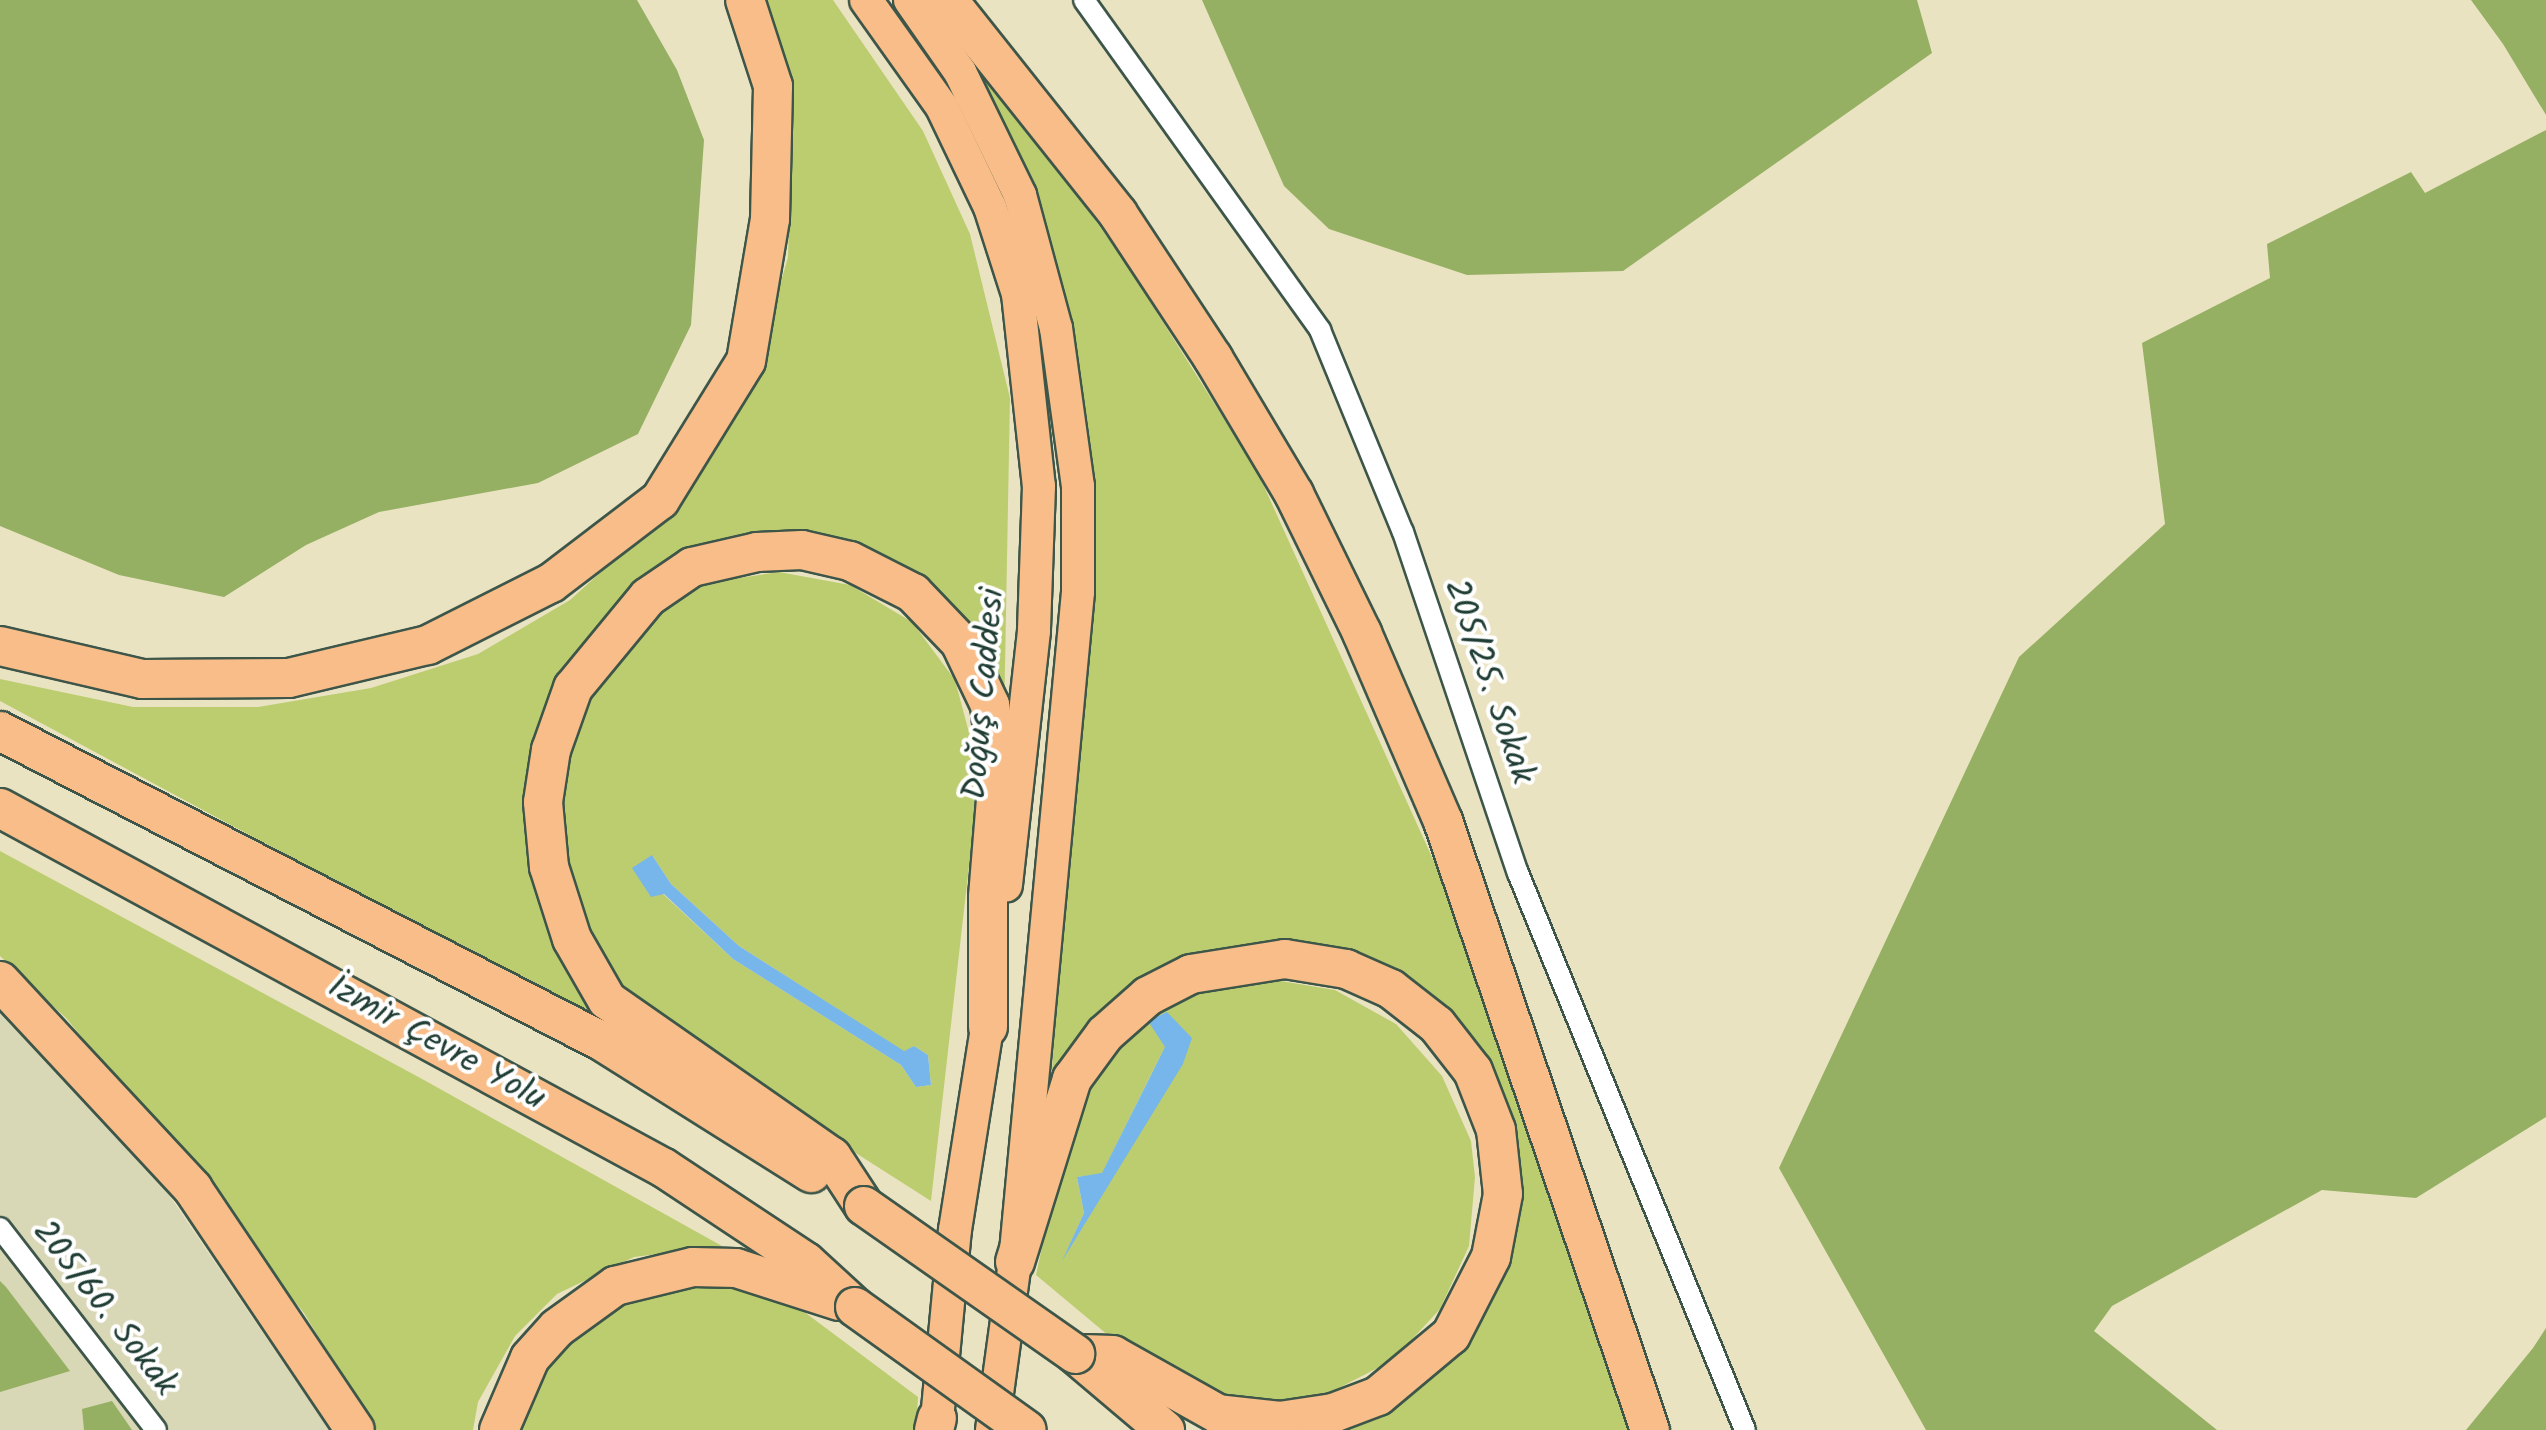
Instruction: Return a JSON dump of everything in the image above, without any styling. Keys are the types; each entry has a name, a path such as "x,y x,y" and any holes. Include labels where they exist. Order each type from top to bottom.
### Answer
{"highway":[{"path":"0,646 142,679 289,678 428,645 551,582 660,500 746,362 770,219 772,86 745,0"},
{"path":"948,0 1118,214 1213,358 1336,581 1443,821 1650,1430"},
{"path":"864,1206 832,1158 607,1000 572,939 549,866 543,802 551,750 573,688 648,597 692,567 757,552 802,550 850,561 913,593 960,642 990,704 998,775 988,898 988,1026"},
{"name":"İzmir Çevre Yolu","path":"0,732 603,1042 864,1206 1075,1354"},
{"name":"İzmir Çevre Yolu","path":"0,808 664,1168 806,1262 855,1306"},
{"path":"1015,1262 1072,1078 1105,1034 1148,996 1191,974 1285,959 1346,968 1390,989 1437,1025 1472,1072 1496,1130 1503,1194 1491,1258 1451,1335 1378,1396 1332,1413 1280,1422 1218,1414 1114,1355 1075,1354"},
{"path":"0,981 193,1188 355,1430"},
{"path":"499,1430 530,1358 557,1328 615,1286 674,1270 736,1268 855,1306 1027,1430"},
{"path":"1075,1354 1165,1430"}],"main road":[{"name":"Doğuş Caddesi","path":"866,0 942,107 990,207 1018,294 1040,486 1034,631 988,1026 956,1230 935,1426"},
{"path":"910,0 960,72 1020,195 1056,328 1078,486 1078,592 1015,1262 992,1430"}],"street":[{"name":"205/25. Sokak","path":"1084,0 1320,330 1403,532 1518,873 1745,1430"},
{"name":"205/60. Sokak","path":"0,1228 156,1430"}],"shaded area":[{"path":"0,1010 145,1160 329,1430 0,1430"}],"green space":[{"path":"0,0 637,0 677,70 704,140 691,325 638,434 538,483 379,512 306,545 224,597 119,575 0,526"},
{"path":"766,0 833,0 923,131 970,234 1010,398 1004,721 961,630 801,537 682,561 603,618 544,712 526,800 530,875 564,962 626,1037 0,701 0,679 133,707 258,707 371,688 478,654 570,600 651,527 758,363 788,257 793,88"},
{"path":"1202,0 1917,0 1932,53 1623,271 1467,275 1329,229 1284,186"},
{"path":"2471,0 2546,0 2546,115 2503,44"},
{"path":"950,37 1039,141 1123,259 1257,471 1436,866 1629,1430 1312,1430 1457,1341 1502,1133 1385,979 1203,957 1051,1089 1085,475"},
{"path":"2546,130 2546,1117 2416,1198 2322,1190 2112,1306 2094,1331 2217,1430 1926,1430 1779,1168 2019,657 2165,524 2142,343 2270,278 2267,244 2411,172 2425,193"},
{"path":"779,572 850,585 912,622 955,680 971,740 975,813 931,1201 691,1048 604,973 582,934 556,808 564,735 643,616 707,583","holes":["652,855 671,884 739,946 904,1052 914,1046 928,1055 931,1085 916,1087 901,1065 733,959 663,894"]},
{"path":"0,851 722,1246 634,1257 557,1294 515,1336 478,1402 473,1430 375,1430 304,1313 67,1019 0,956"},
{"path":"1268,979 1335,990 1396,1024 1442,1076 1471,1141 1475,1177 1469,1246 1440,1309 1393,1360 1331,1392 1262,1403 1227,1400 1133,1356 1036,1275 1073,1104 1137,1023 1198,991","holes":["1165,1046 1063,1260 1084,1213 1077,1177 1102,1174"]},
{"path":"735,1277 791,1302 918,1397 916,1430 517,1430 529,1389 564,1336 614,1298"},
{"path":"0,1281 6,1287 70,1371 0,1392"},
{"path":"2546,1328 2546,1430 2466,1430 2533,1348"},
{"path":"112,1401 132,1430 84,1430 82,1409"}],"water":[{"path":"652,855 671,884 739,946 904,1051 914,1046 928,1055 931,1085 916,1087 901,1065 733,959 664,894 651,897 632,868"},
{"path":"1167,1012 1192,1038 1183,1064 1062,1261 1084,1213 1077,1177 1102,1173 1165,1047 1148,1021"}]}
